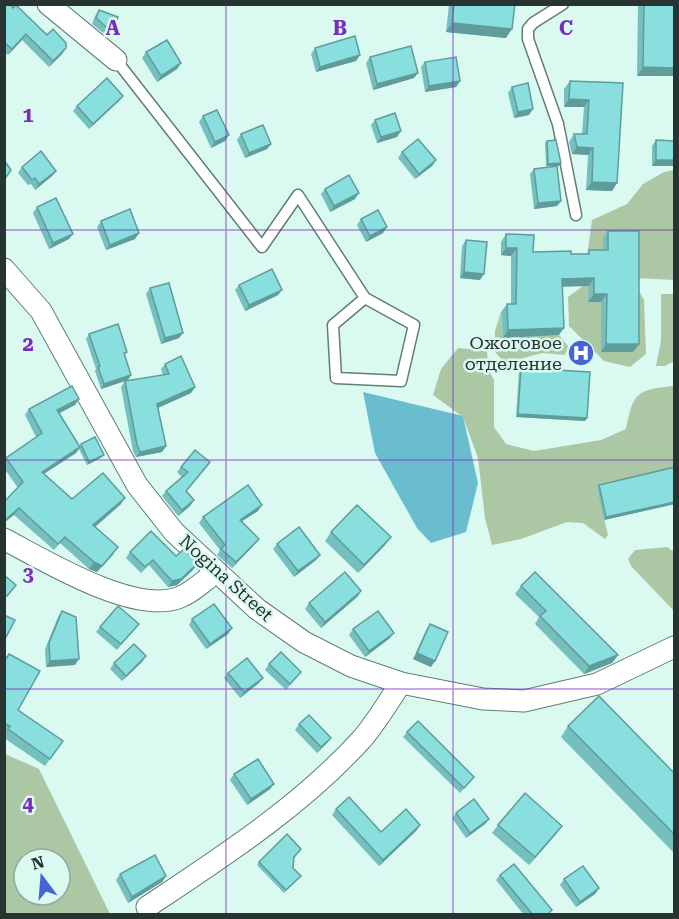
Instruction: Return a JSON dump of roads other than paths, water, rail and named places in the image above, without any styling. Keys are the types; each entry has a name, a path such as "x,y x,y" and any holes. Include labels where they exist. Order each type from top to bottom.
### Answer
{"street":[{"path":"48,4 116,60"},
{"name":"Nogina Street","path":"4,269 41,311 137,485 174,532 257,609 304,642 351,666 401,683 483,699 524,701 597,684 675,648"},
{"path":"4,539 87,583 152,600 175,599 188,594 216,572"},
{"path":"147,907 242,845 306,792 361,739 401,683"}],"lane":[{"path":"563,4 528,28 528,39 558,124 576,214"},
{"path":"116,60 262,247 298,195 365,298 414,325 401,381 336,378 333,326 365,298"}],"water":[{"path":"363,392 463,416 478,483 466,532 431,543 417,528 375,453"}],"place":[{"name":"Ожоговое отделение","path":"581,353"}]}
